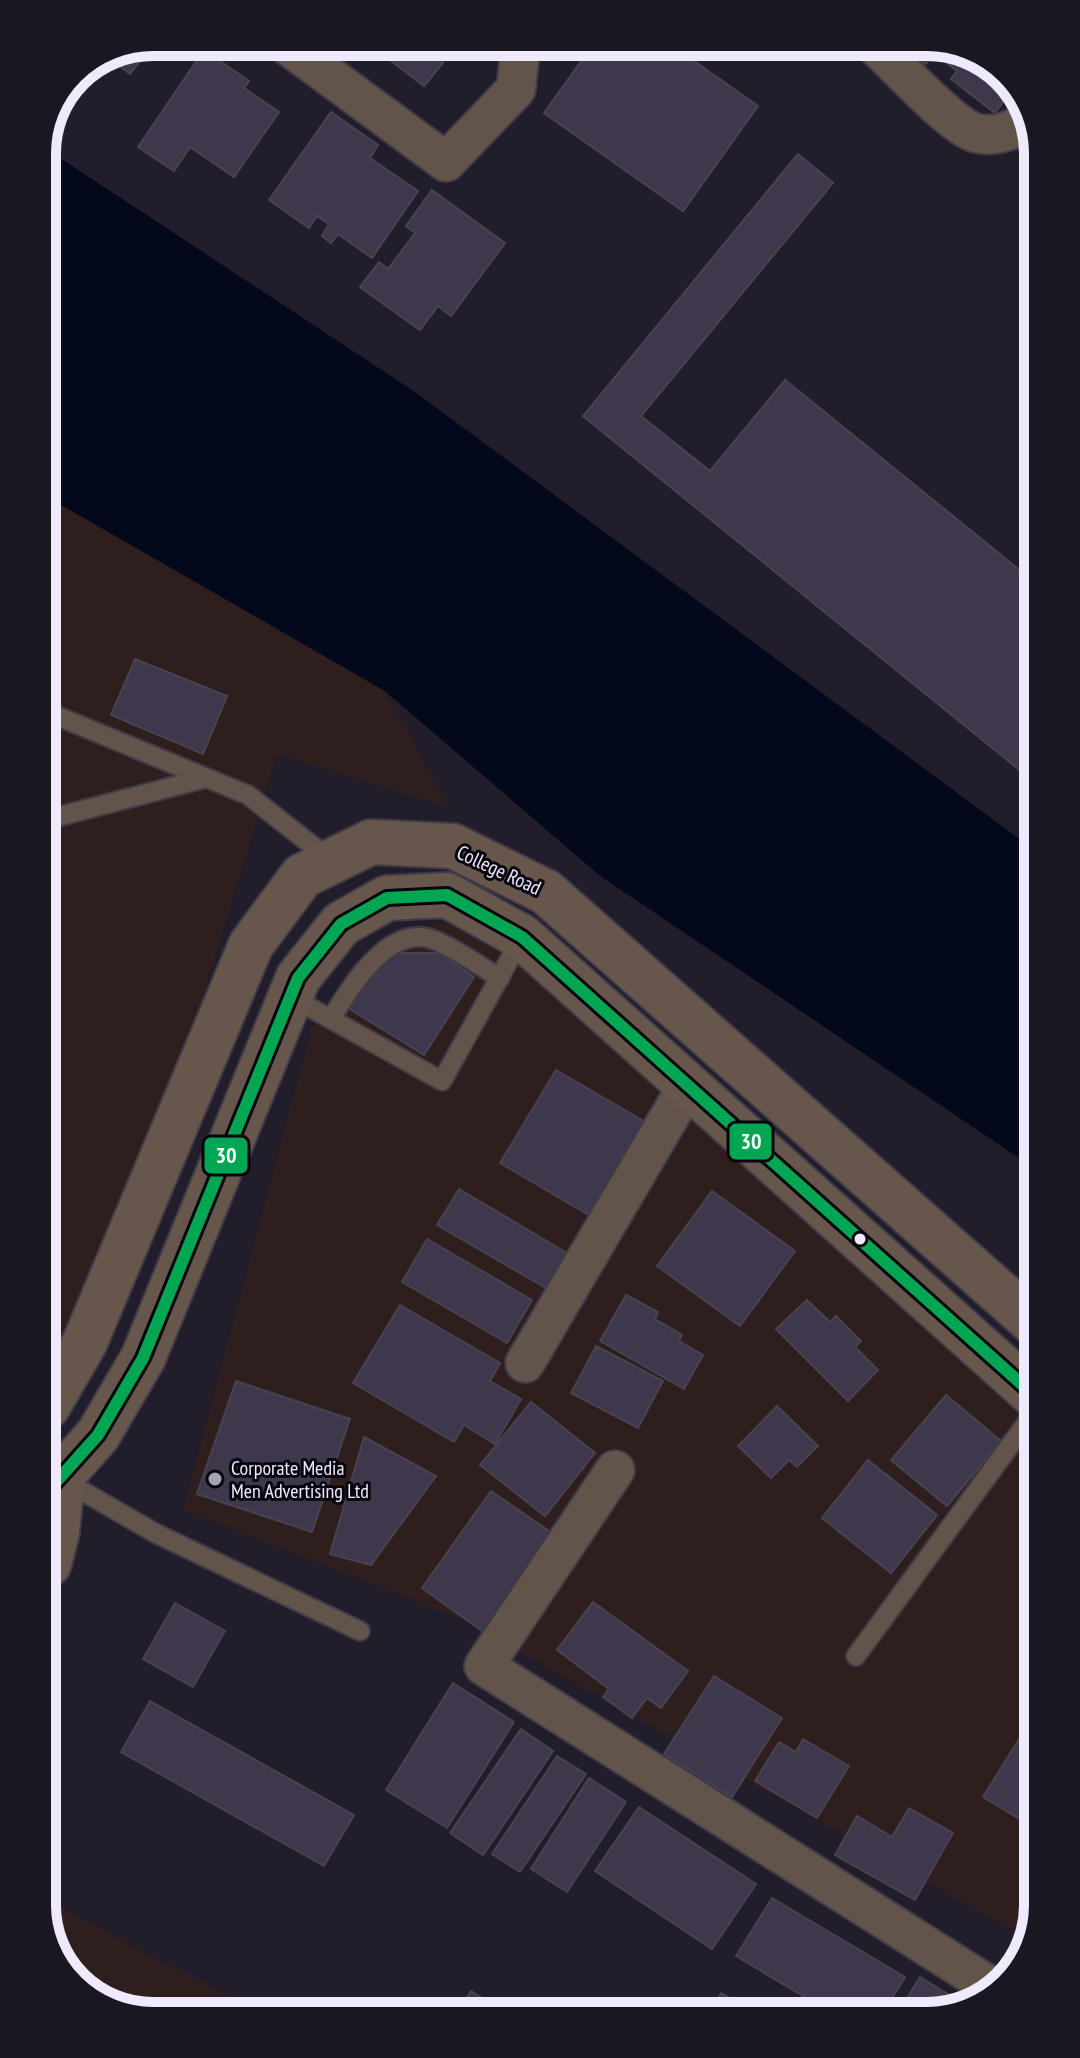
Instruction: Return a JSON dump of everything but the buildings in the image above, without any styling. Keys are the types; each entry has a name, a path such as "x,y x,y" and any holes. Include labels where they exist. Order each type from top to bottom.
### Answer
{"main road":[{"name":"College Road","path":"56,1392 85,1342 251,945 302,876 371,842 453,846 546,892 1024,1314"},
{"path":"56,1484 98,1435 143,1358 298,978 341,924 387,898 447,895 522,937 1024,1386"},
{"path":"56,1508 56,1536"}],"street":[{"path":"302,56 446,162 516,89 520,56"},
{"path":"887,56 964,128 990,134 1010,131 1020,125"},
{"path":"525,1363 688,1085"},
{"path":"615,1470 484,1666 985,1983"}],"lane":[{"path":"56,716 248,795 332,861"},
{"path":"56,817 206,778"},
{"path":"291,997 442,1081 522,937"},
{"path":"331,1019 363,969 386,950 410,940 432,939 500,978"},
{"path":"856,1656 1024,1426"},
{"path":"56,1485 231,1566 360,1631"}],"shaded area":[{"path":"56,502 385,691 449,807 277,754 100,1334 56,1394"},
{"path":"443,922 491,935 1024,1416 1024,1905 1020,1934 464,1620 183,1510 311,1030 348,972 390,934"},
{"path":"56,1905 241,2002 146,2002 110,1992 89,1978 69,1954 58,1924"}],"water":[{"path":"56,155 415,392 1024,842 1024,1161 600,876 385,691 56,502"}],"transit line":[{"name":"30","path":"56,1482 98,1435 143,1358 298,978 341,924 387,898 447,895 522,937 1024,1386"}],"place":[{"name":"Corporate Media Men Advertising Ltd","path":"215,1479"}]}
